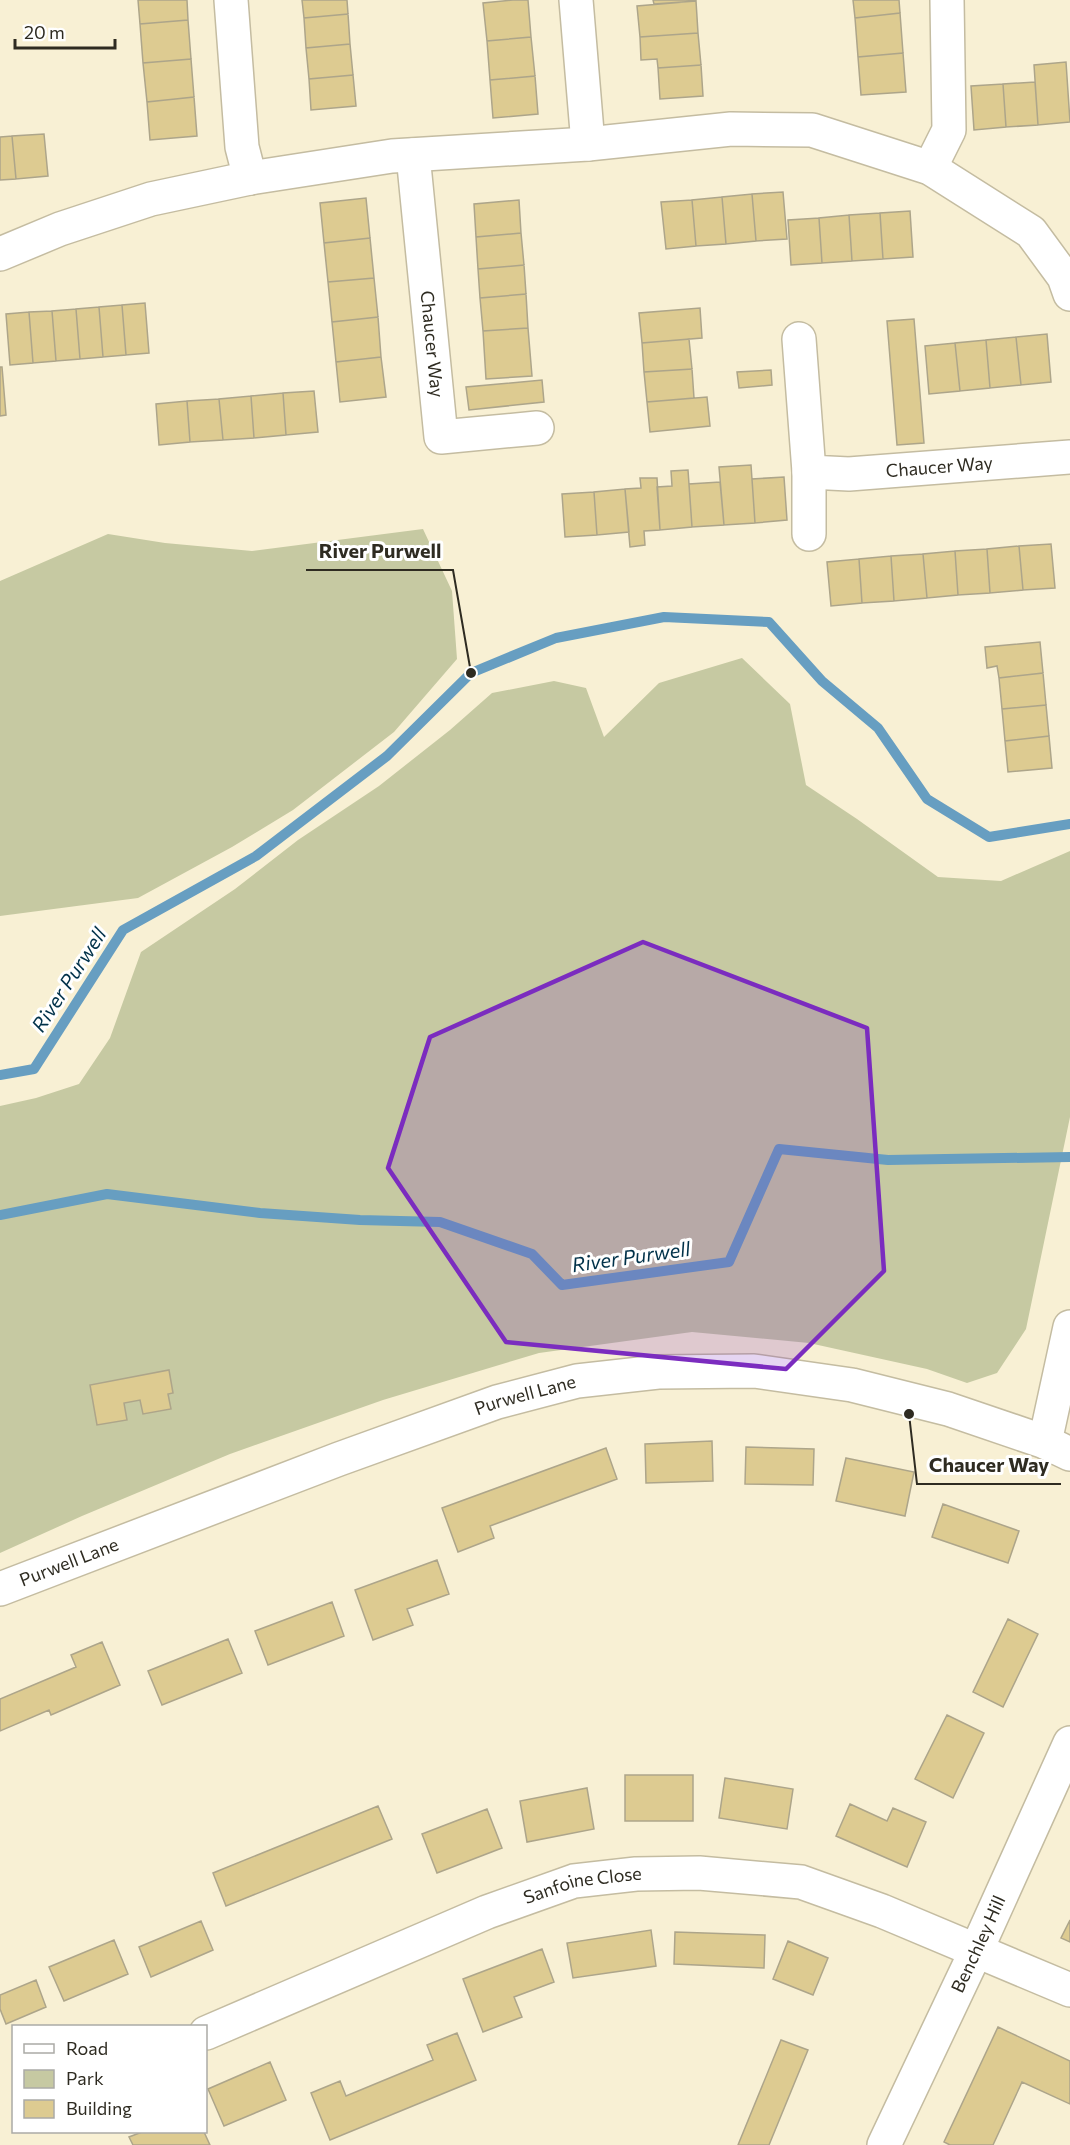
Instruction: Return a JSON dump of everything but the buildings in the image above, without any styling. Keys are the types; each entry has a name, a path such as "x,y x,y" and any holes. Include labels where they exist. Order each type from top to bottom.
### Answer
{"street":[{"path":"231,0 242,147 250,178"},
{"path":"576,0 588,144"},
{"path":"930,168 949,130 947,0"},
{"path":"0,254 60,228 151,199 250,178 392,156 588,144 731,129 812,130 930,168 1031,232 1064,278 1070,294"},
{"name":"Chaucer Way","path":"414,155 441,438 537,428"},
{"path":"799,339 809,472 809,534"},
{"name":"Chaucer Way","path":"809,472 849,474 1070,457"},
{"path":"1058,1448 1070,1327"},
{"name":"Purwell Lane","path":"0,1589 497,1402 577,1381 658,1372 754,1371 852,1386 948,1409 1058,1448"},
{"name":"Benchley Hill","path":"884,2145 976,1951 1070,1743"},
{"name":"Sanfoine Close","path":"207,2033 487,1912 574,1881 636,1874 699,1873 801,1882 882,1911 1070,1990"}],"highlighted area":[{"path":"643,942 867,1028 884,1271 786,1369 506,1342 388,1168 430,1037"}],"green space":[{"path":"423,529 452,591 457,659 394,732 293,810 232,847 138,898 0,916 0,581 108,534 165,543 252,551"},
{"path":"742,658 790,704 806,785 938,877 1001,881 1070,851 1070,1117 1026,1329 997,1373 967,1383 927,1369 809,1343 692,1332 539,1353 383,1400 230,1454 0,1553 0,1106 36,1098 79,1084 110,1038 141,952 235,889 298,840 379,786 450,730 492,693 554,681 586,688 604,737 659,683"}],"waterway":[{"name":"River Purwell","path":"0,1075 34,1069 123,930 256,856 387,756 471,673 556,638 664,617 769,622 822,681 878,728 927,799 989,837 1070,824"},
{"name":"River Purwell","path":"0,1215 107,1194 260,1213 360,1220 440,1222 532,1254 562,1285 729,1262 779,1149 888,1160 1070,1157"}],"place":[{"name":"River Purwell","path":"471,673"},
{"name":"Chaucer Way","path":"909,1414"}]}
